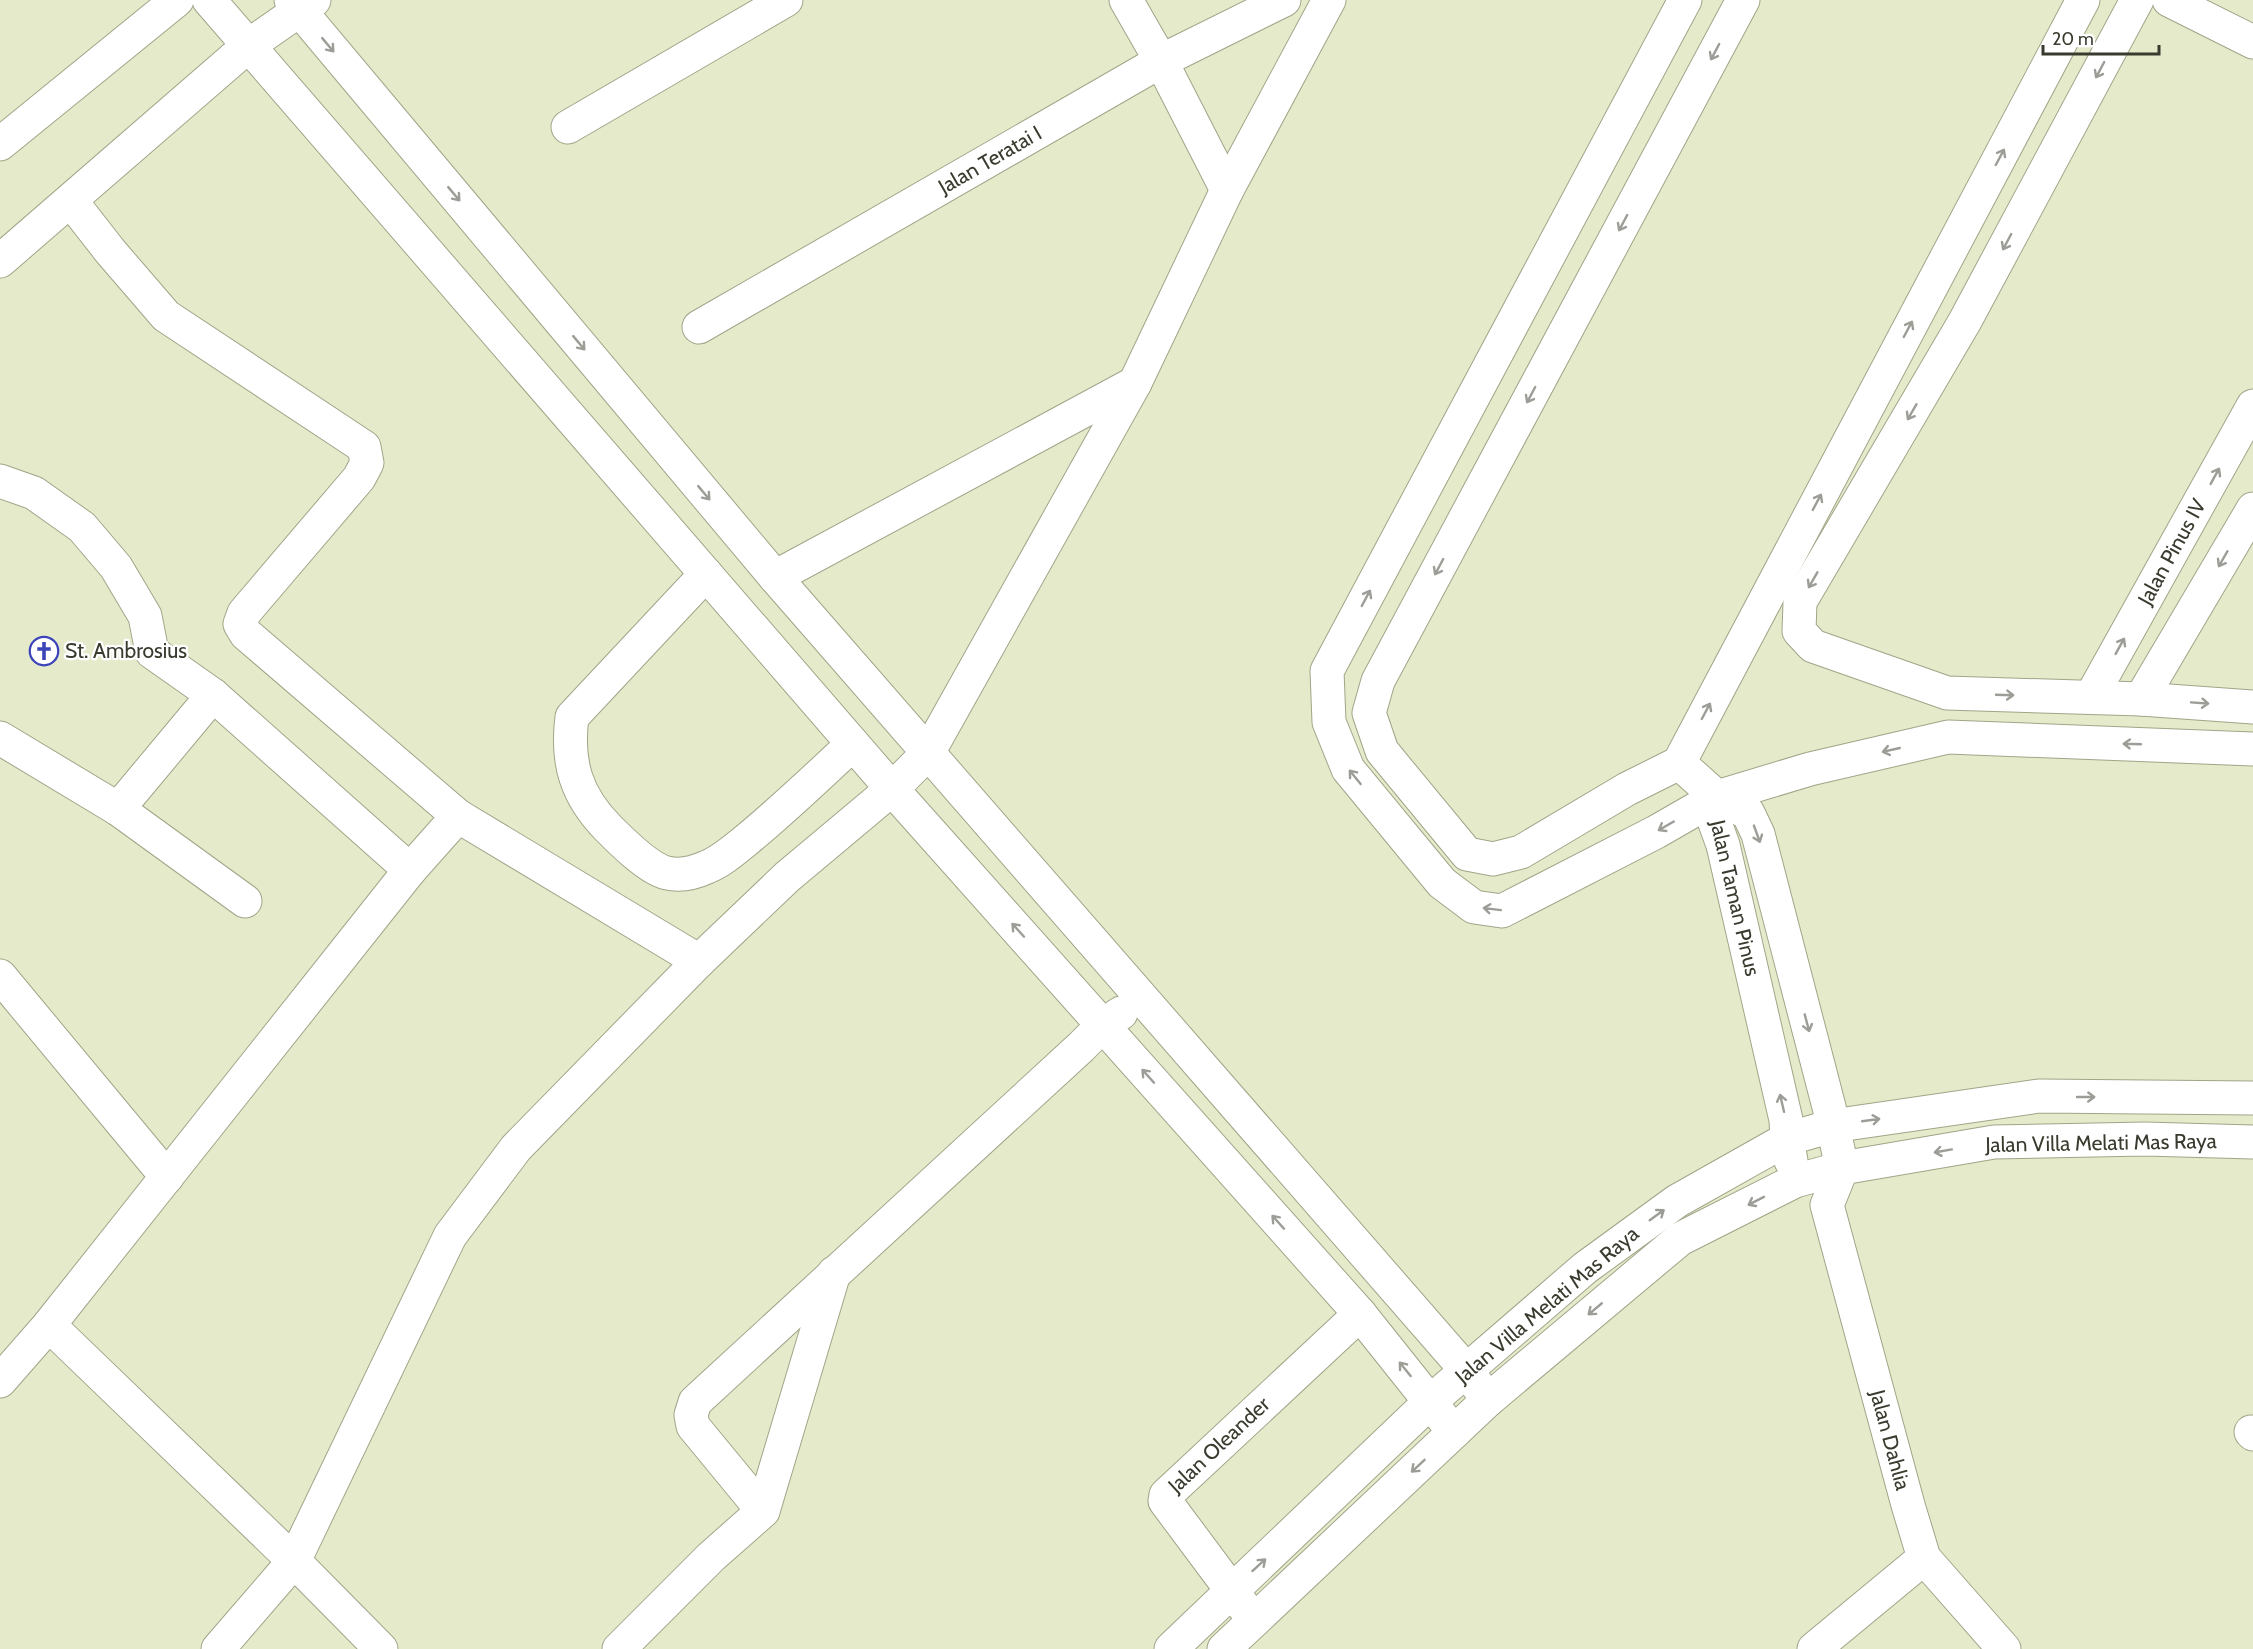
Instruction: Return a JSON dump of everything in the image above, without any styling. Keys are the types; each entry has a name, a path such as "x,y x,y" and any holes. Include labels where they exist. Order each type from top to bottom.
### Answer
{"street":[{"path":"0,144 177,0"},
{"path":"209,0 892,789 1359,1314 1454,1432"},
{"path":"568,127 786,0"},
{"path":"1126,0 1161,61 1227,190"},
{"name":"Jalan Teratai I","path":"699,327 1161,61 1284,0"},
{"path":"218,1649 294,1561 450,1236 516,1148 699,961 787,877 892,789 928,753 1135,383 1227,190 1329,0"},
{"path":"1685,0 1327,671 1329,722 1348,769 1442,883 1474,907 1502,911 1656,832 1717,797 1810,769 1948,737 2253,749"},
{"path":"1743,0 1377,681 1369,713 1383,752 1467,854 1493,859 1521,852 1627,789 1679,763 2083,0"},
{"path":"2137,0 1965,321 1800,602 1799,631 1813,646 1947,693 2141,699 2253,707"},
{"path":"2169,0 2253,42"},
{"path":"0,261 248,46 301,3 775,577 1467,1371 1488,1400"},
{"path":"71,201 166,316 364,447 366,463 359,478 244,613 240,624 246,634 458,816 699,961"},
{"path":"775,577 1135,383"},
{"name":"Jalan Pinus IV","path":"2091,697 2253,406"},
{"path":"0,481 34,493 82,526 116,567 145,616 152,652 213,695 410,870"},
{"path":"2141,699 2253,509"},
{"path":"706,574 572,717 569,742 572,770 581,793 607,827 637,856 665,873 687,874 709,867 759,830 853,744"},
{"path":"1947,693 1948,737"},
{"path":"118,808 213,695"},
{"path":"0,738 118,808 245,901"},
{"path":"1679,763 1717,797"},
{"name":"Jalan Taman Pinus","path":"1795,1181 1786,1120 1723,845 1715,823 1717,797 1748,813 1758,834 1829,1107 1842,1168"},
{"path":"0,1381 50,1325 410,870 458,816"},
{"path":"0,976 167,1177"},
{"path":"763,1511 693,1426 691,1415 695,1402 1103,1025 1141,999"},
{"path":"2039,1096 2041,1141"},
{"name":"Jalan Villa Melati Mas Raya","path":"1171,1649 1431,1401 1585,1268 1677,1201 1787,1139 1832,1126 2039,1096 2253,1098"},
{"name":"Jalan Villa Melati Mas Raya","path":"1224,1649 1488,1400 1680,1239 1795,1181 1842,1168 1994,1142 2145,1139 2253,1142"},
{"path":"1795,1181 1827,1205 1842,1168"},
{"name":"Jalan Dahlia","path":"1827,1205 1924,1558 2004,1649"},
{"path":"619,1649 711,1557 763,1511 834,1273"},
{"name":"Jalan Oleander","path":"1254,1621 1165,1501 1166,1495 1359,1314"},
{"path":"50,1325 294,1561 381,1649"},
{"path":"1814,1649 1924,1558"}],"place":[{"name":"St. Ambrosius","path":"44,651"}]}
